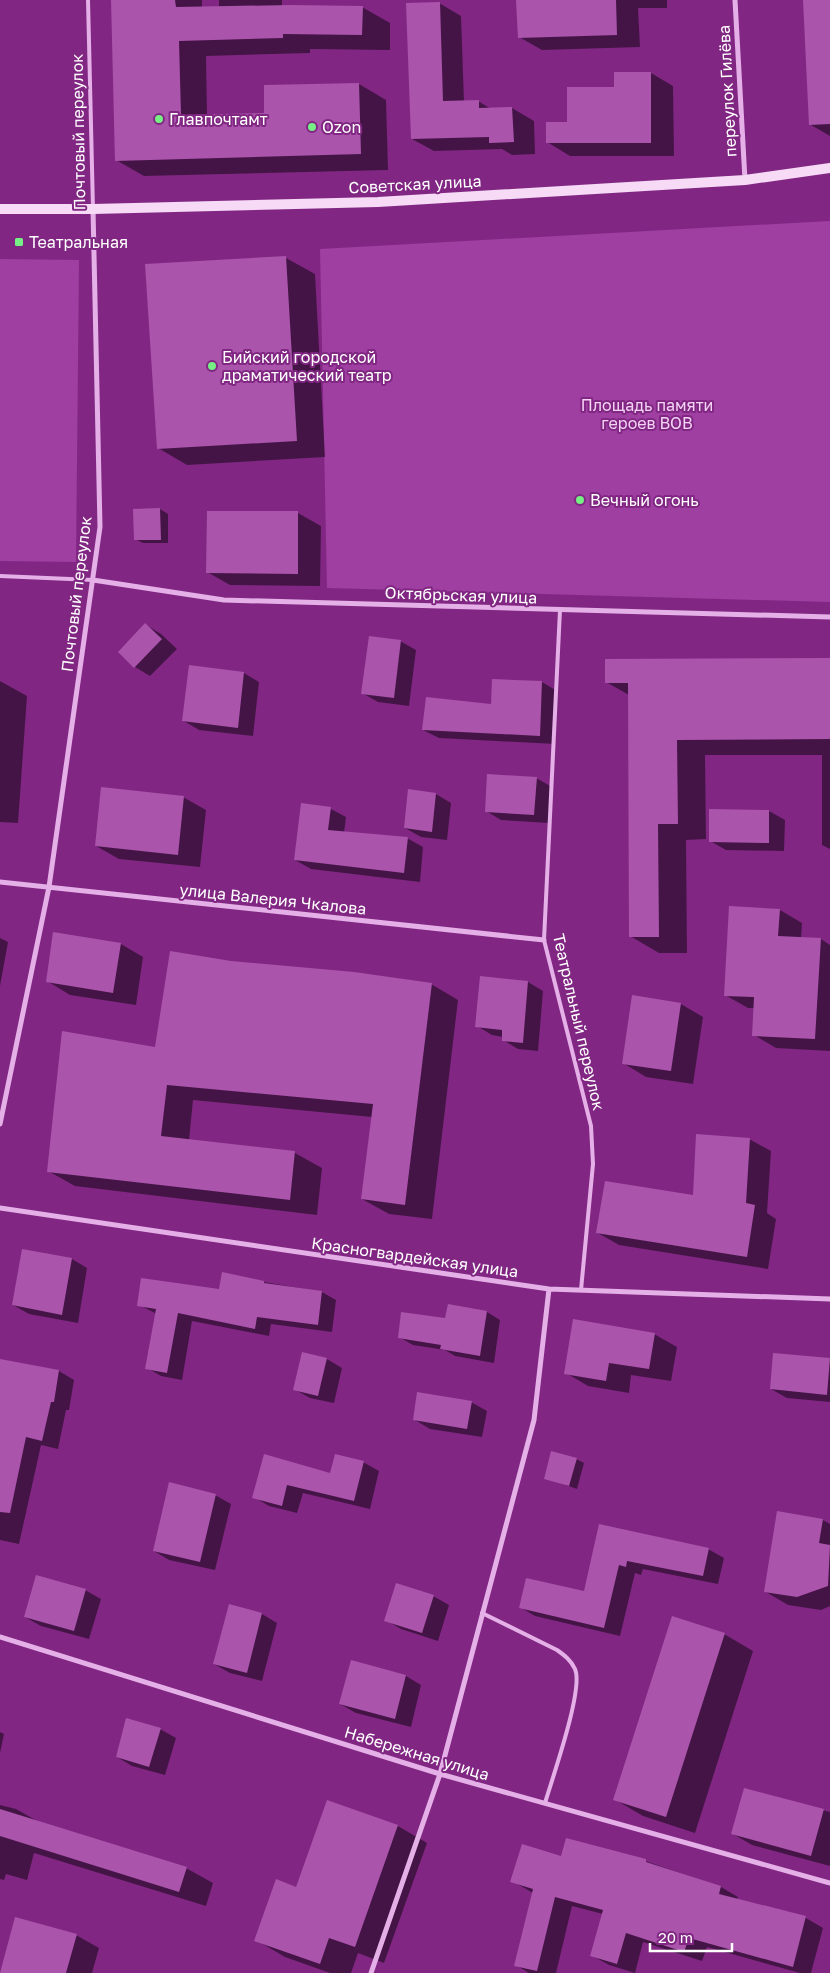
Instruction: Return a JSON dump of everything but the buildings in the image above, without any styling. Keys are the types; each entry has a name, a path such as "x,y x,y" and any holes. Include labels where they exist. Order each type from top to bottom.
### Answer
{"street":[{"name":"переулок Гилёва","path":"735,0 745,180"},
{"name":"Советская улица","path":"0,209 93,209 378,202 745,180 830,168"},
{"name":"Почтовый переулок","path":"0,1124 49,887 100,527 93,209"},
{"name":"Октябрьская улица","path":"93,580 224,600 830,617"},
{"name":"улица Валерия Чкалова","path":"0,882 544,940"},
{"name":"Красногвардейская улица","path":"0,1208 549,1289 830,1299"},
{"path":"371,1973 440,1774 534,1420 549,1289"},
{"name":"Набережная улица","path":"0,1637 440,1774 830,1883"}],"lane":[{"name":"Почтовый переулок","path":"88,0 93,209"},
{"path":"0,576 93,580"},
{"name":"Театральный переулок","path":"560,610 544,940 591,1126 593,1164 581,1290"},
{"path":"482,1613 566,1656 576,1670 574,1704 545,1803"}],"green space":[{"name":"Площадь памяти героев ВОВ","path":"830,221 830,602 327,588 320,249"},
{"path":"0,259 79,260 76,562 0,561"}],"place":[{"name":"Главпочтамт","path":"159,119"},
{"name":"Ozon","path":"312,127"},
{"name":"Театральная","path":"19,242"},
{"name":"Бийский городской драматический театр","path":"212,366"},
{"name":"Вечный огонь","path":"580,500"}]}
